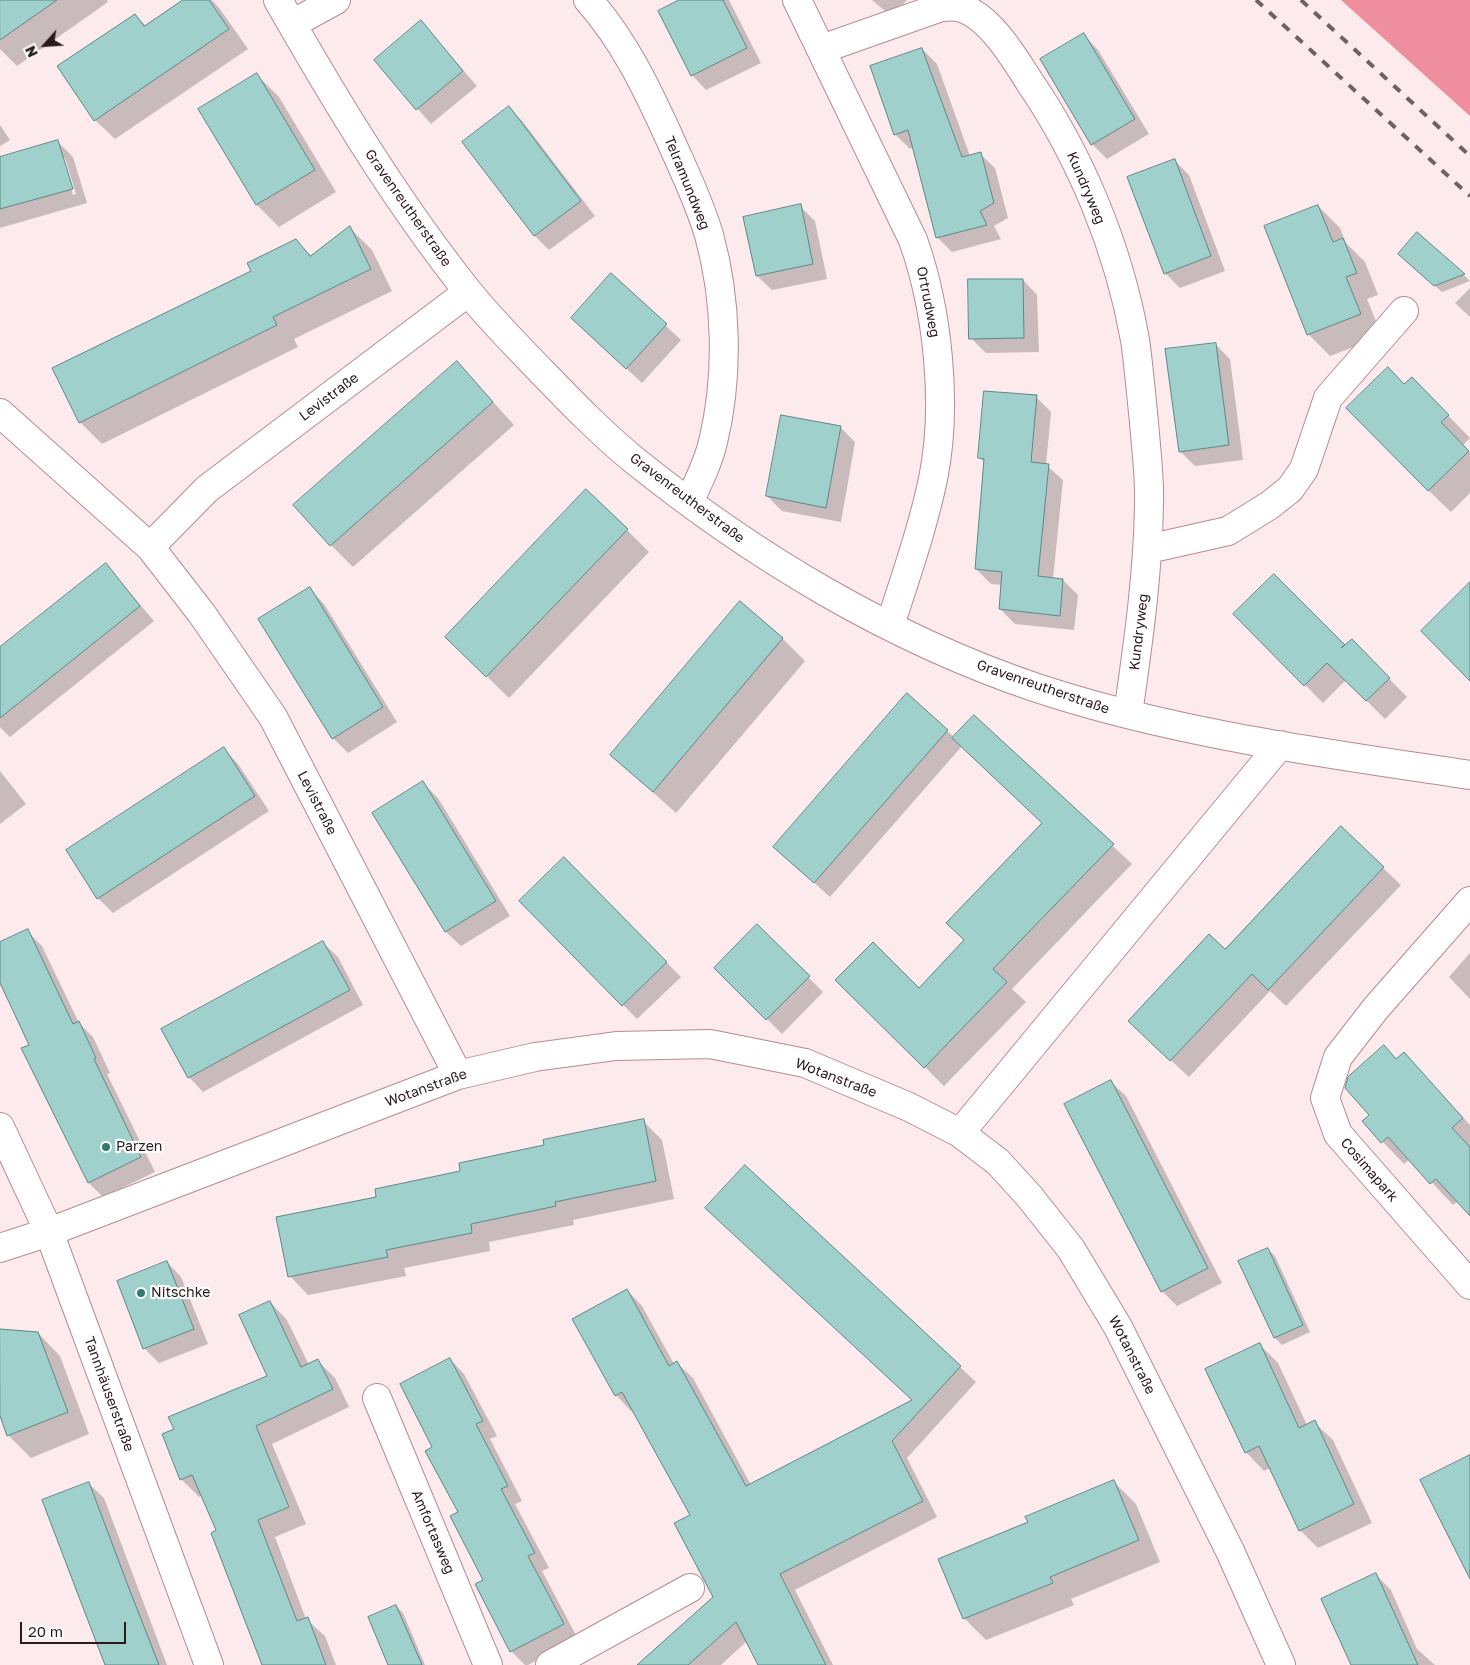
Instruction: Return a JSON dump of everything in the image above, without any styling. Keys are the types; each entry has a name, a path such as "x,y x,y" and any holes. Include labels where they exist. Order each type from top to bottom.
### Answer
{"street":[{"name":"Gravenreutherstraße","path":"278,0 385,178 468,292 577,407 631,458 689,502 778,562 890,625 991,671 1036,688 1128,714 1280,745 1470,775"},
{"path":"292,24 336,0"},
{"name":"Telramundweg","path":"588,0 624,48 659,115 698,202 717,266 723,343 722,390 712,444 689,502"},
{"name":"Ortrudweg","path":"797,0 913,240 922,266 935,334 938,406 933,479 890,625"},
{"name":"Kundryweg","path":"822,49 941,7 957,7 970,12 983,21 1010,52 1043,100 1071,151 1109,244 1124,293 1135,340 1147,453 1148,549 1138,644 1128,714"},
{"name":"Levistraße","path":"150,547 207,489 468,292"},
{"path":"1148,549 1228,530 1270,505 1290,489 1304,469 1328,398 1404,311"},
{"name":"Levistraße","path":"0,413 150,547 202,614 273,717 458,1075"},
{"path":"960,1133 1280,745"},
{"name":"Cosimapark","path":"1470,902 1376,1008 1338,1057 1325,1098 1338,1134 1470,1284"},
{"name":"Wotanstraße","path":"0,1248 49,1232 458,1075 535,1057 616,1046 710,1044 805,1063 909,1107 960,1133 998,1162 1029,1196 1071,1249 1109,1311 1230,1552 1281,1665"},
{"name":"Tannhäuserstraße","path":"0,1127 49,1232 208,1665"},
{"name":"Amfortasweg","path":"377,1398 488,1665"},
{"path":"550,1665 690,1588"}],"shaded area":[{"path":"1341,0 1470,0 1470,116"}],"building":[{"path":"0,0 57,0 0,40"},
{"path":"183,0 209,0 229,29 94,121 57,66 135,14 144,26"},
{"path":"679,0 723,0 747,48 691,76 658,11"},
{"path":"421,20 463,71 416,110 374,60"},
{"path":"1084,33 1135,119 1091,145 1040,59"},
{"path":"922,48 962,157 981,152 994,203 980,211 987,225 936,238 908,130 894,135 870,66"},
{"path":"257,73 315,170 256,205 198,109"},
{"path":"509,106 581,201 534,236 462,142"},
{"path":"58,140 73,189 0,209 0,157"},
{"path":"1175,159 1211,256 1164,274 1127,177"},
{"path":"801,204 813,264 756,276 743,217"},
{"path":"1318,205 1333,242 1343,238 1357,273 1346,277 1361,314 1307,335 1264,226"},
{"path":"350,226 371,269 273,317 277,325 79,423 52,368 251,271 247,263 296,239 310,256"},
{"path":"1417,232 1465,274 1434,286 1398,254"},
{"path":"611,273 667,324 626,369 571,318"},
{"path":"968,279 1023,279 1024,338 969,339"},
{"path":"1216,343 1229,445 1179,452 1165,349"},
{"path":"457,361 493,402 330,546 293,505"},
{"path":"1388,367 1404,384 1412,377 1449,415 1441,422 1469,451 1428,491 1346,408"},
{"path":"984,391 1037,395 1031,462 1049,464 1038,576 1063,579 1060,616 999,609 1002,572 975,569 984,459 978,458"},
{"path":"781,415 841,426 826,508 766,496"},
{"path":"586,489 628,529 486,677 445,637"},
{"path":"106,563 140,606 0,718 0,647"},
{"path":"1274,574 1345,645 1352,639 1390,678 1366,701 1327,663 1304,686 1233,614"},
{"path":"1470,582 1470,681 1421,631"},
{"path":"310,587 383,707 332,739 258,619"},
{"path":"740,601 783,638 653,792 610,755"},
{"path":"907,693 948,730 814,883 773,847"},
{"path":"974,715 1114,844 993,969 1007,982 924,1068 835,980 873,942 919,988 964,940 946,923 1042,823 952,738"},
{"path":"224,747 255,796 97,899 66,850"},
{"path":"423,781 496,901 445,932 372,813"},
{"path":"1341,826 1384,867 1268,990 1252,974 1170,1061 1128,1021 1209,934 1225,949"},
{"path":"564,857 667,962 622,1006 519,901"},
{"path":"757,924 810,976 766,1020 714,968"},
{"path":"28,929 73,1024 79,1021 96,1058 94,1059 141,1157 88,1183 21,1048 29,1045 0,983 0,942"},
{"path":"323,941 350,990 188,1078 161,1029"},
{"path":"1384,1045 1396,1059 1404,1052 1463,1118 1452,1128 1470,1147 1470,1216 1436,1179 1430,1184 1388,1137 1381,1143 1362,1121 1369,1115 1345,1088 1348,1077"},
{"path":"1111,1080 1208,1268 1161,1292 1064,1104"},
{"path":"644,1119 656,1181 555,1202 556,1206 471,1224 472,1233 386,1250 388,1257 288,1277 276,1217 376,1197 375,1189 460,1171 459,1163 544,1145 543,1140"},
{"path":"745,1165 961,1366 892,1441 923,1501 780,1574 826,1665 758,1665 736,1622 688,1665 637,1665 713,1597 674,1523 690,1515 622,1392 615,1396 572,1319 627,1289 669,1366 677,1361 746,1486 912,1400 705,1208"},
{"path":"1268,1248 1303,1325 1274,1338 1238,1261"},
{"path":"167,1261 194,1329 143,1349 117,1281"},
{"path":"270,1301 301,1367 318,1359 333,1389 256,1426 289,1507 258,1520 297,1621 308,1617 326,1665 262,1665 211,1533 216,1530 192,1475 180,1480 162,1434 174,1429 168,1417 267,1376 239,1315"},
{"path":"0,1329 38,1332 68,1412 7,1436 0,1416"},
{"path":"1260,1343 1299,1428 1315,1420 1354,1504 1299,1531 1259,1446 1245,1453 1205,1369"},
{"path":"450,1358 483,1421 476,1424 508,1486 501,1489 535,1553 528,1556 564,1624 510,1652 475,1584 483,1580 450,1516 458,1512 425,1451 432,1447 400,1384"},
{"path":"1470,1455 1470,1579 1420,1480"},
{"path":"1114,1480 1139,1540 1050,1577 1053,1583 963,1619 938,1559 1028,1522 1025,1517"},
{"path":"89,1482 159,1665 105,1665 74,1584 42,1500"},
{"path":"1376,1573 1418,1665 1351,1665 1321,1599"},
{"path":"396,1605 422,1665 388,1665 368,1617"}],"railway":[{"path":"1256,0 1470,196"},
{"path":"1301,0 1470,156"}],"place":[{"name":"Parzen","path":"106,1147"},
{"name":"Nitschke","path":"141,1293"}]}
